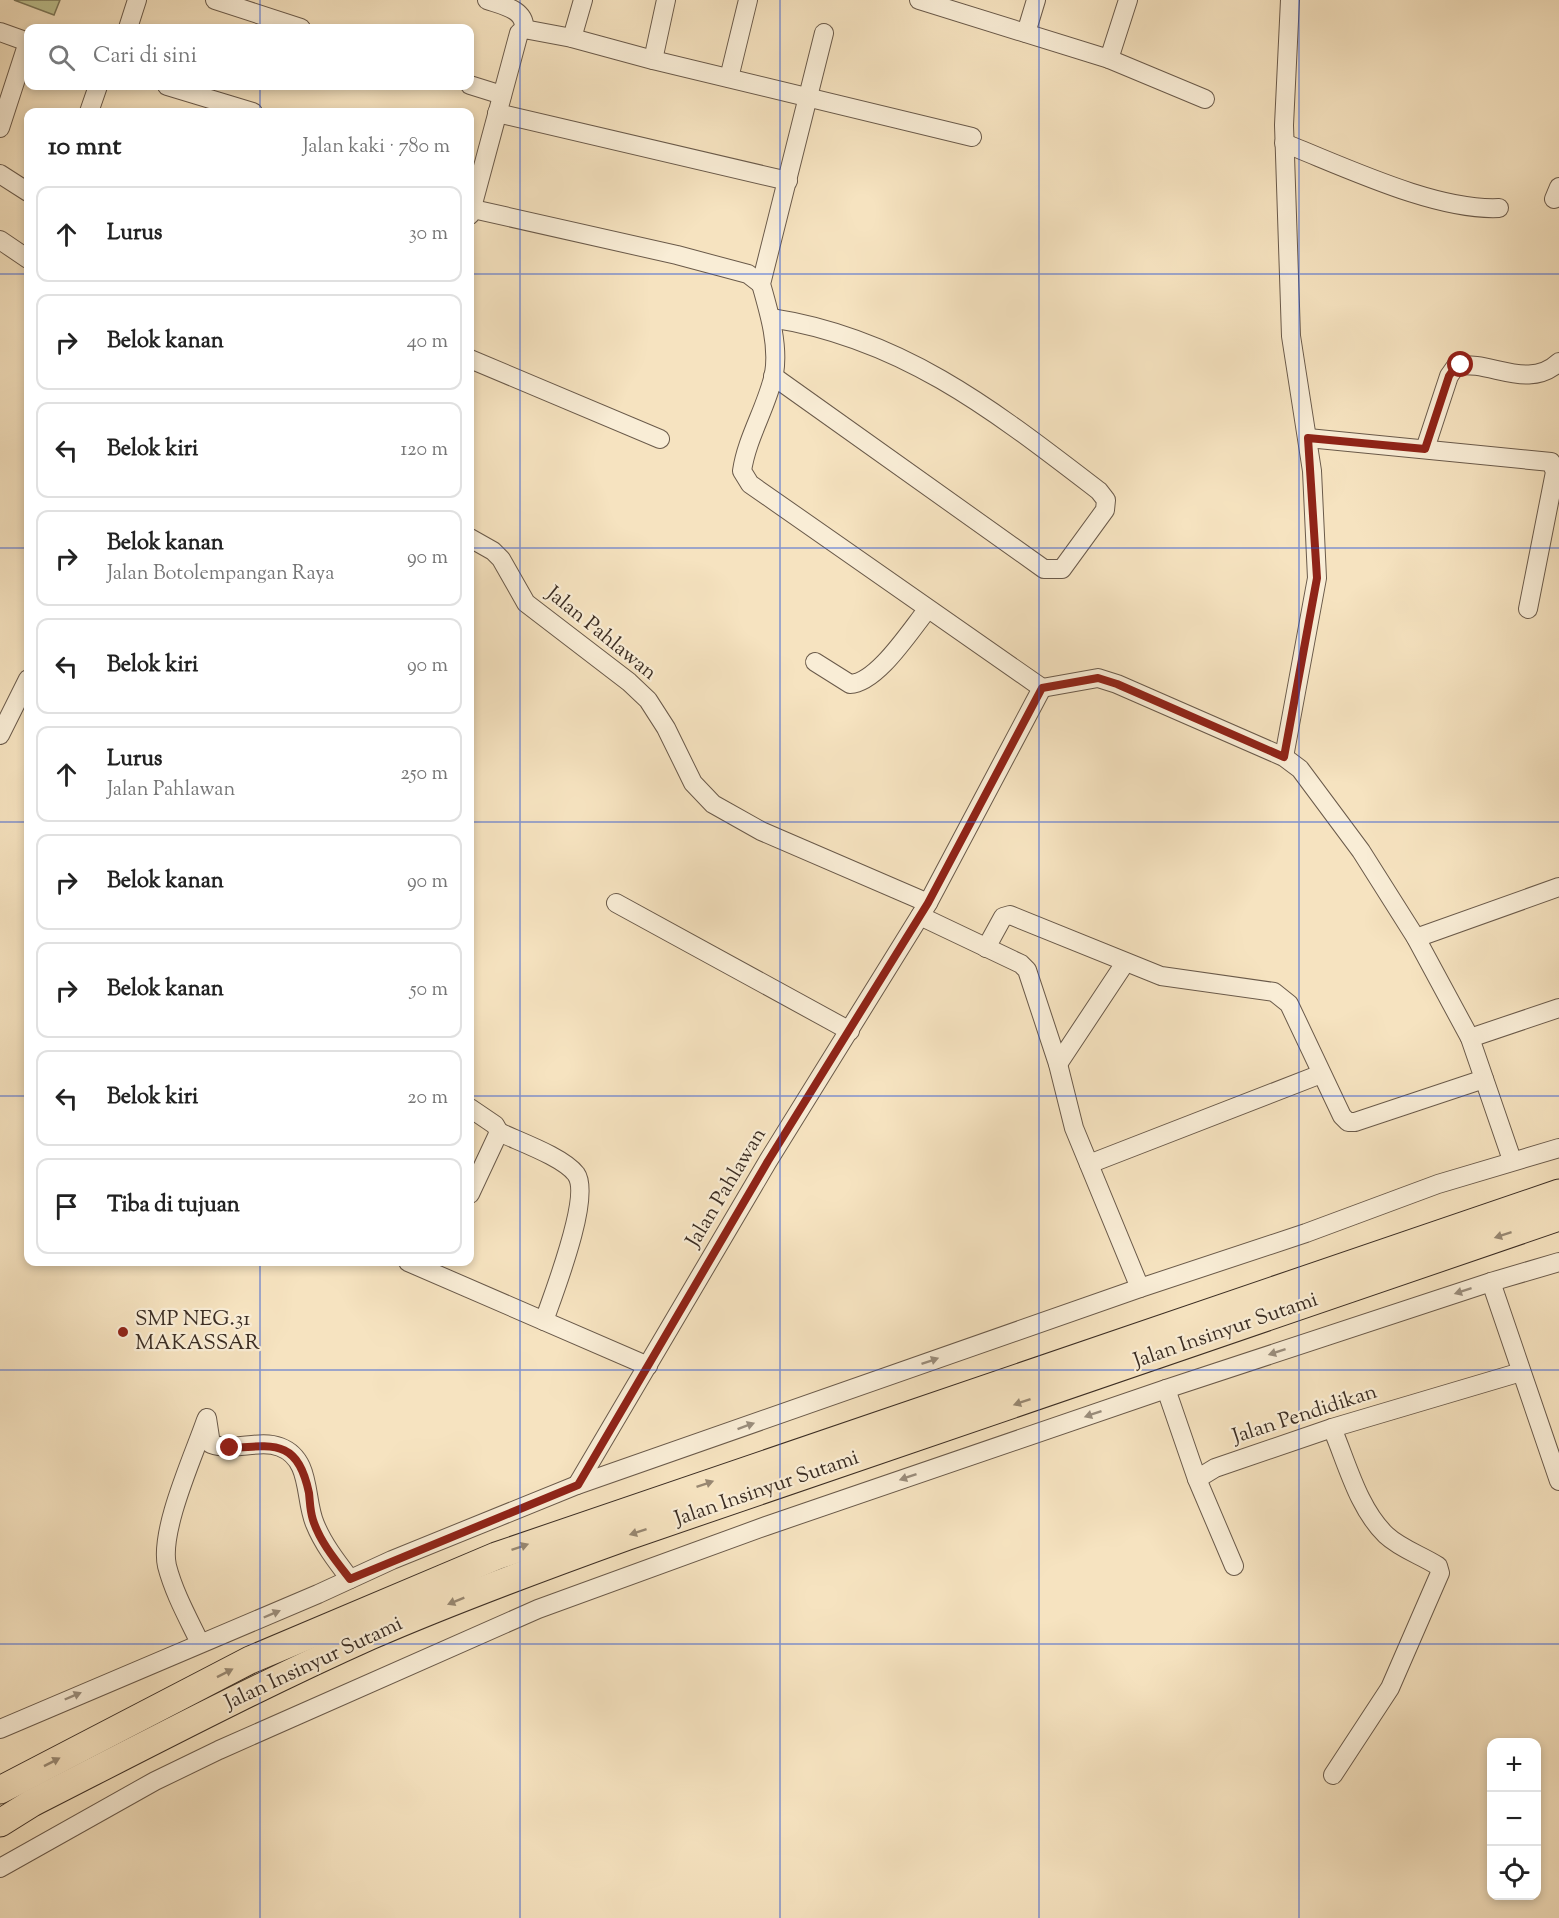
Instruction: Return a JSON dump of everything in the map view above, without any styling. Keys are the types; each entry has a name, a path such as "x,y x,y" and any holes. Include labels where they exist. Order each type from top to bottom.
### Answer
{"highway":[{"name":"Jalan Insinyur Sutami","path":"0,1790 250,1660 496,1556 1559,1193"},
{"name":"Jalan Insinyur Sutami","path":"0,1823 32,1803 260,1687 372,1636 502,1582 628,1536 1559,1217"}],"street":[{"path":"129,24 137,0"},
{"path":"215,0 289,24"},
{"path":"475,178 500,104 519,33 524,29 525,21 521,15 487,0"},
{"path":"572,38 583,0"},
{"path":"653,60 666,0"},
{"path":"729,78 748,0"},
{"path":"920,0 1109,59 1205,99"},
{"path":"1026,33 1036,0"},
{"path":"1109,59 1128,0"},
{"path":"1284,757 1317,578 1313,481 1291,336 1284,143 1290,0"},
{"path":"524,29 572,38 653,60 972,137"},
{"path":"0,32 24,41"},
{"path":"824,33 810,97 761,284 771,318 776,360 773,376 744,460 744,476 750,484 927,610 1042,688 1098,678 1117,684 1284,757 1300,769 1361,850 1416,938 1470,1038 1512,1160"},
{"path":"0,128 24,54"},
{"path":"474,88 500,104 788,181"},
{"path":"90,108 97,90"},
{"path":"180,90 240,108"},
{"path":"1284,143 1449,204 1499,208"},
{"path":"0,174 24,189"},
{"path":"474,213 677,255 748,274 761,284"},
{"path":"0,240 24,256"},
{"path":"771,318 832,330 864,342 944,380 985,405 1099,491 1106,500 1105,510 1062,569 1044,569 773,376"},
{"path":"474,361 660,439"},
{"path":"1425,449 1449,376 1456,366 1524,375 1545,372 1559,362"},
{"path":"1308,438 1545,461 1554,467 1528,609"},
{"name":"Jalan Pahlawan","path":"474,540 493,551 501,559 526,603 648,700 666,728 693,783 713,804 761,831 924,910 1027,970 1058,1064 1074,1128 1140,1288"},
{"path":"814,662 850,684 864,682 927,610"},
{"path":"0,735 24,687"},
{"path":"924,910 1042,688"},
{"path":"1416,938 1559,887"},
{"path":"616,903 850,1031"},
{"name":"Jalan Pahlawan","path":"578,1485 768,1161 924,910"},
{"path":"986,948 1003,917 1010,915 1161,976 1274,992 1289,1004 1321,1074 1342,1116 1348,1122 1355,1122 1484,1079"},
{"path":"1058,1064 1125,963"},
{"path":"1470,1038 1559,1008"},
{"path":"1089,1164 1321,1074"},
{"path":"474,1111 495,1125 499,1132 564,1164 580,1180 579,1208 566,1258 544,1321"},
{"path":"474,1185 499,1132"},
{"path":"0,1729 350,1579 578,1485 1512,1160 1559,1148"},
{"path":"0,1868 135,1792 219,1750 538,1609 766,1526 1166,1389 1491,1282 1559,1262"},
{"path":"437,1267 544,1321 648,1366"},
{"path":"1491,1282 1559,1481"},
{"name":"Jalan Pendidikan","path":"1197,1479 1215,1468 1332,1428 1521,1372"},
{"path":"1166,1389 1197,1479 1234,1566"},
{"path":"200,1643 166,1564 166,1544 172,1519 207,1418 211,1444 230,1448 272,1445 286,1450 297,1459 304,1477 314,1522 325,1543 350,1579"},
{"path":"1332,1428 1366,1509 1375,1522 1402,1547 1438,1566 1440,1573 1390,1688 1333,1775"}],"green space":[{"path":"14,0 60,0 54,15"}],"place":[{"name":"SMP NEG.31 MAKASSAR","path":"123,1332"}],"route":[{"path":"230,1448 279,1446 297,1459 309,1493 314,1522 321,1538 350,1579 578,1485 768,1161 928,903 1042,688 1098,678 1117,684 1284,757 1304,660 1317,578 1317,544 1308,438 1425,449 1452,369 1461,365"}]}
